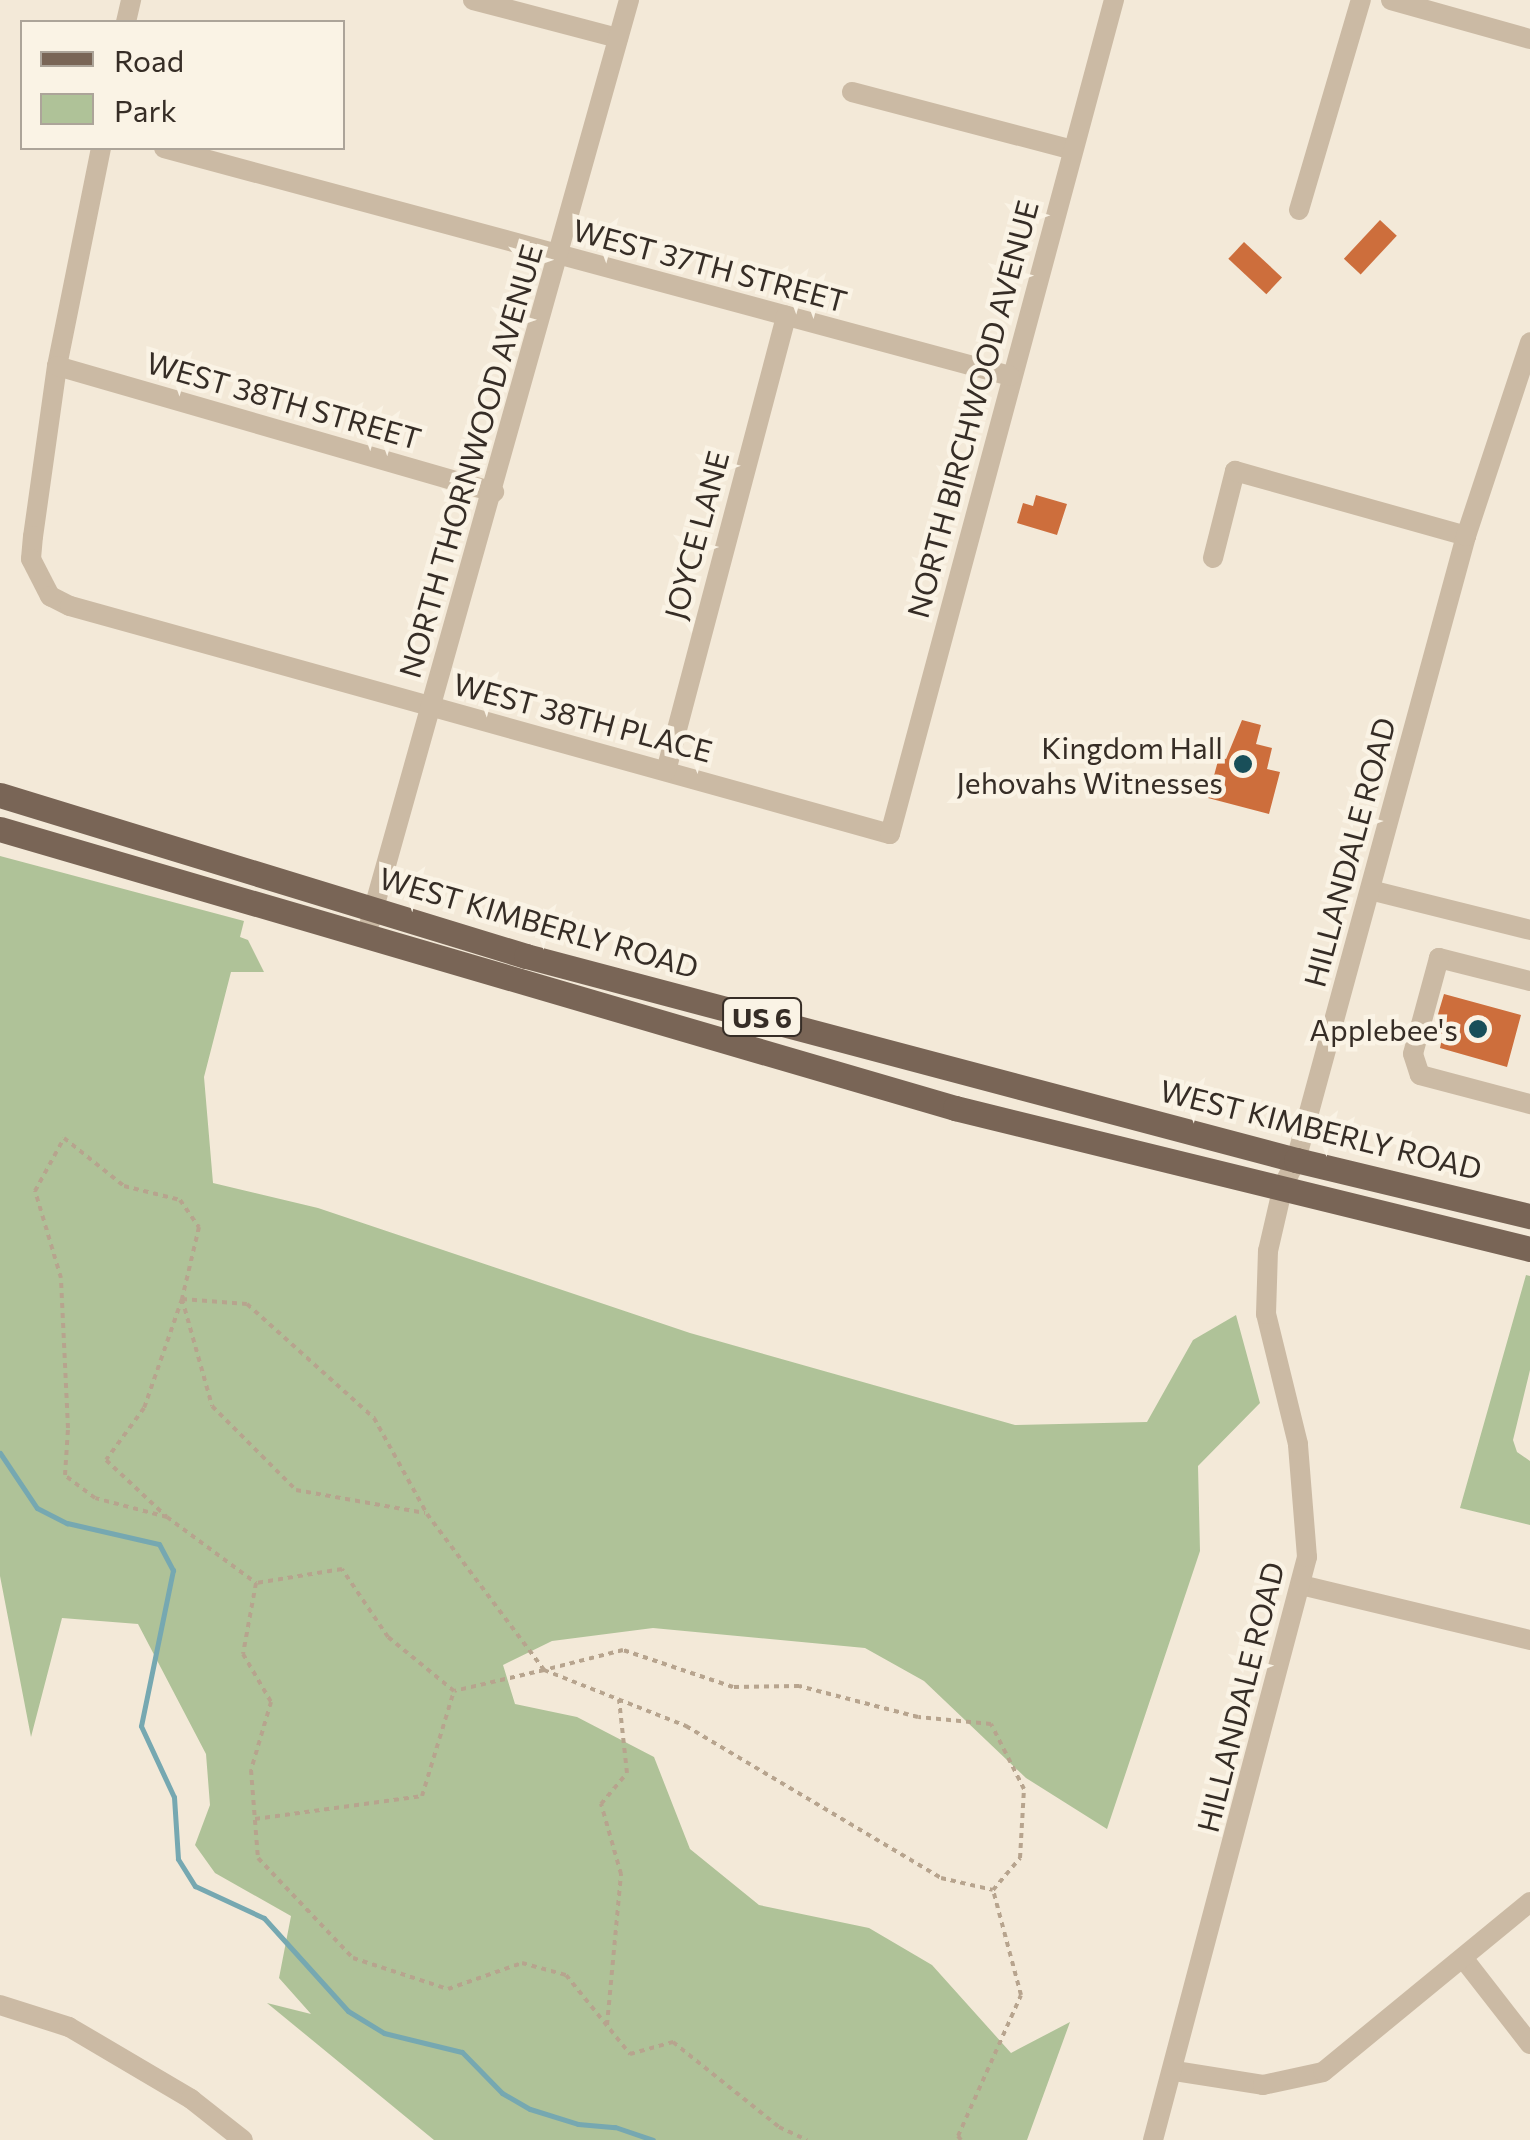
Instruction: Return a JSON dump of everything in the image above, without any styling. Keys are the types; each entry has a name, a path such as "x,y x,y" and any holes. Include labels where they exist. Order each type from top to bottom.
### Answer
{"main road":[{"name":"WEST KIMBERLY ROAD","path":"0,794 526,956 1296,1160 1530,1216"},
{"name":"WEST KIMBERLY ROAD","path":"0,829 955,1108 1530,1249"}],"street":[{"path":"473,0 618,38"},
{"name":"NORTH THORNWOOD AVENUE","path":"366,937 560,256 628,0"},
{"name":"NORTH BIRCHWOOD AVENUE","path":"890,834 1114,0"},
{"path":"1299,210 1360,0"},
{"path":"1391,0 1530,39"},
{"path":"852,92 1073,150"},
{"path":"57,366 101,150"},
{"name":"WEST 37TH STREET","path":"171,150 1010,376"},
{"name":"JOYCE LANE","path":"666,771 786,316"},
{"name":"HILLANDALE ROAD","path":"1154,2140 1307,1557 1298,1444 1266,1314 1268,1251 1282,1186 1296,1160 1466,536 1530,342"},
{"name":"WEST 38TH STREET","path":"57,366 494,492"},
{"name":"WEST 38TH PLACE","path":"57,366 31,559 50,596 70,606 890,834"},
{"path":"1213,558 1235,471 1466,536"},
{"path":"1370,890 1530,930"},
{"path":"1530,981 1439,958 1413,1054 1420,1075 1530,1104"},
{"path":"1301,1586 1530,1640"},
{"path":"1175,2071 1262,2085 1322,2072 1530,1902"},
{"path":"1463,1958 1530,2044"},
{"path":"0,2005 69,2027 191,2099 243,2140"}],"path":[{"path":"168,1517 96,1498 65,1475 68,1428 61,1278 35,1190 64,1138 124,1186 180,1200 199,1227 182,1299 144,1408 106,1460 168,1517 256,1583 342,1569 388,1637 454,1690"},
{"path":"182,1299 247,1304 374,1418 427,1514 544,1670 686,1726 941,1878 993,1890"},
{"path":"182,1299 212,1406 296,1490 427,1514"},
{"path":"256,1583 242,1654 270,1702 251,1770 258,1858 353,1958 448,1988 522,1963 566,1974 630,2054 674,2042 779,2127 807,2140"},
{"path":"454,1690 623,1650 732,1687 798,1686 918,1717 991,1724 1024,1788 1020,1858 993,1890"},
{"path":"255,1819 422,1796 454,1690"},
{"path":"607,2025 622,1874 602,1804 627,1773 619,1699"},
{"path":"961,2140 958,2136 1020,1995 993,1890"}],"green space":[{"path":"0,856 244,921 240,937 248,940 264,972 231,972 204,1077 213,1183 318,1208 690,1333 1015,1425 1147,1422 1193,1340 1236,1315 1260,1403 1198,1466 1200,1551 1107,1829 1026,1778 924,1681 865,1648 653,1628 552,1641 503,1665 515,1704 577,1717 654,1757 690,1849 759,1905 869,1928 932,1965 1011,2053 1070,2022 1027,2140 434,2140 267,2003 311,2014 279,1978 291,1916 215,1873 195,1845 210,1805 206,1754 138,1624 62,1618 31,1737 0,1576"},
{"path":"1526,1275 1530,1276 1530,1370 1513,1440 1517,1452 1530,1461 1530,1525 1460,1508"}],"building":[{"path":"1380,220 1397,236 1361,274 1344,259"},
{"path":"1244,242 1282,277 1266,294 1228,259"},
{"path":"1036,495 1067,504 1057,535 1017,523 1023,503 1033,506"},
{"name":"Kingdom Hall Jehovahs Witnesses","path":"1242,720 1261,725 1256,744 1272,748 1267,769 1280,772 1269,814 1208,798 1219,757 1226,759"},
{"name":"Applebee's","path":"1444,994 1521,1015 1507,1067 1440,1048 1443,1034 1433,1031"}],"waterway":[{"path":"0,1453 37,1508 67,1523 159,1544 173,1570 141,1726 174,1797 178,1859 195,1886 264,1918 348,2011 384,2033 462,2052 502,2093 530,2109 578,2124 615,2127 653,2140"}],"place":[{"name":"Kingdom Hall Jehovahs Witnesses","path":"1243,764"},
{"name":"Applebee's","path":"1478,1029"}]}
